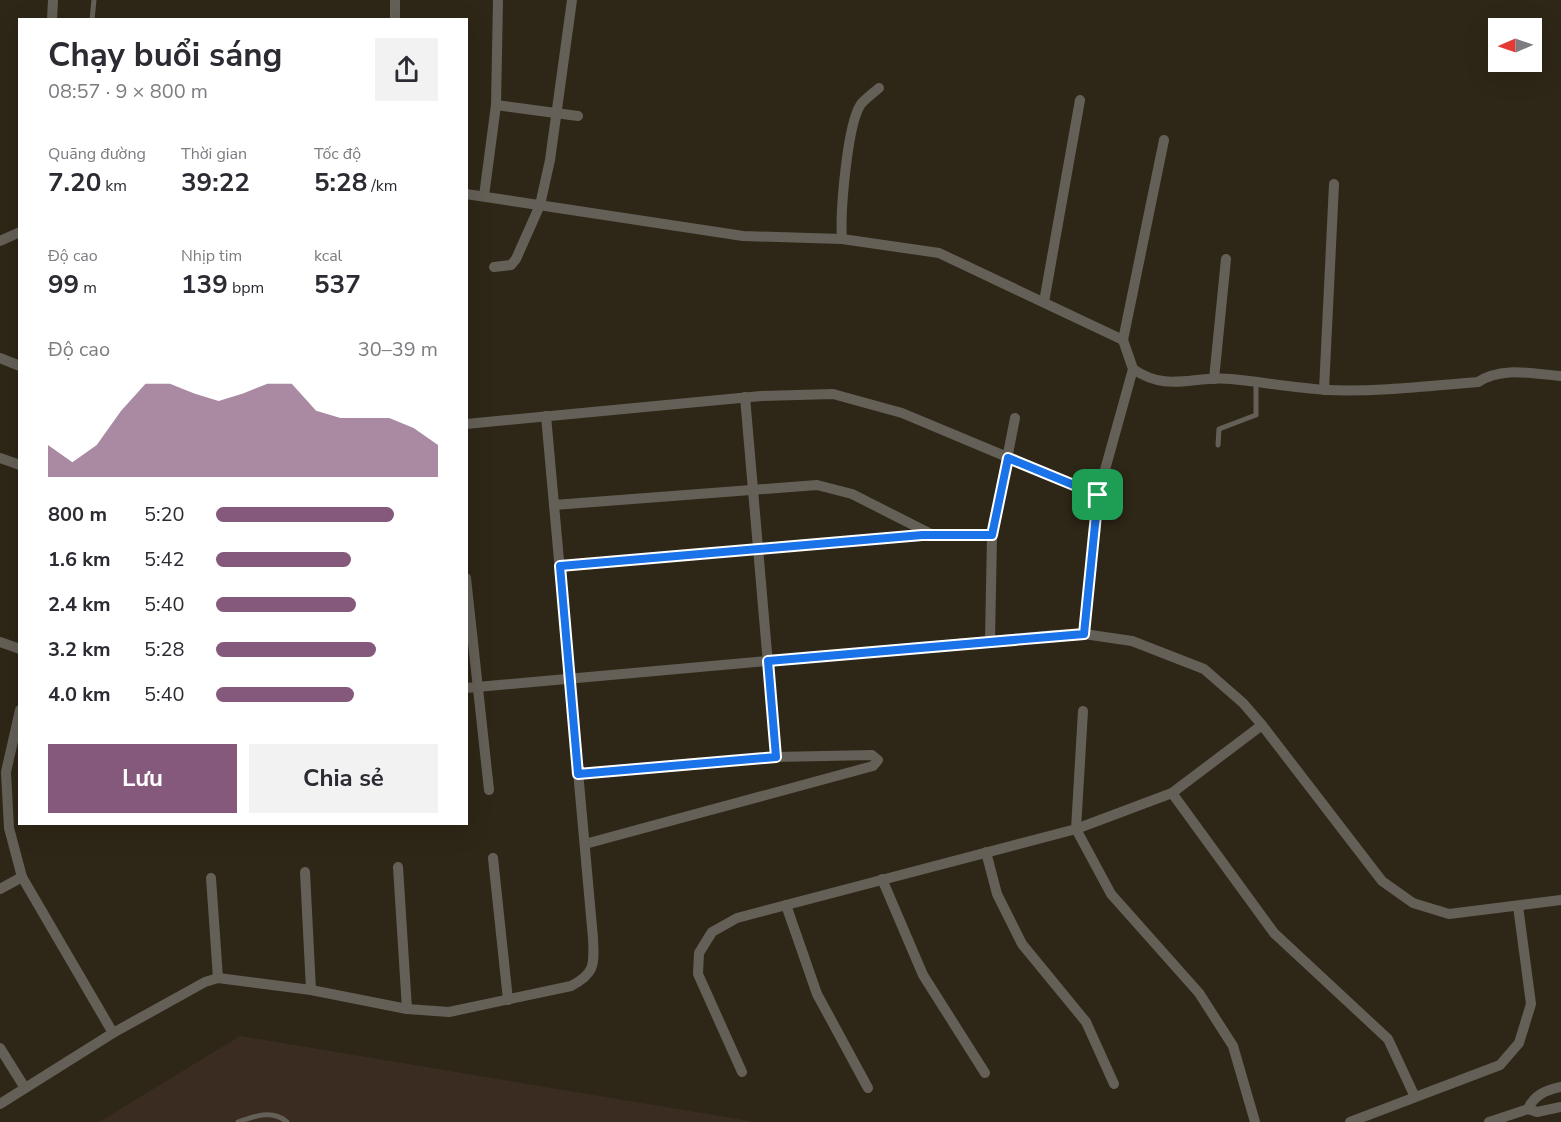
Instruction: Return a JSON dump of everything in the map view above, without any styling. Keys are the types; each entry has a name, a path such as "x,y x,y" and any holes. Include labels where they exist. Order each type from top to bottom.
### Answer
{"street":[{"path":"52,18 53,0"},
{"path":"395,0 395,18"},
{"path":"484,196 496,105 498,0"},
{"path":"494,267 511,265 516,259 540,205 550,160 572,0"},
{"path":"842,239 840,219 855,121 861,105 879,88"},
{"path":"1044,302 1080,100"},
{"path":"496,105 578,116"},
{"path":"1084,634 1098,495 1133,369 1124,340 1164,140"},
{"path":"1324,390 1334,184"},
{"path":"468,194 743,236 842,239 939,254 1124,340"},
{"path":"0,241 18,233"},
{"path":"1214,379 1227,259"},
{"path":"0,358 18,365"},
{"path":"1133,369 1149,379 1164,382 1228,378 1324,390 1365,390 1478,382 1490,374 1503,372 1561,376"},
{"path":"468,423 745,397 833,394 902,413 1098,495"},
{"path":"745,397 776,757"},
{"path":"0,1104 113,1032 205,982 218,978 311,990 407,1009 449,1012 571,986 587,978 594,963 546,416"},
{"path":"990,641 992,535 1015,418"},
{"path":"0,458 18,464"},
{"path":"554,506 817,485 835,488 933,535"},
{"path":"560,566 933,535 992,535"},
{"path":"468,594 480,687 489,790"},
{"path":"468,688 1084,634 1132,641 1204,669 1243,703 1382,881 1413,903 1449,914 1561,900"},
{"path":"0,642 18,648"},
{"path":"1083,711 1076,829 1111,894 1199,993 1233,1046 1255,1122"},
{"path":"18,715 5,749 9,828 22,877 113,1032"},
{"path":"741,1072 698,974 699,953 712,932 737,918 1076,829 1172,793 1262,725"},
{"path":"578,774 776,757 872,755 878,760 873,766 585,844"},
{"path":"1172,793 1274,933 1388,1040 1415,1097"},
{"path":"986,852 997,894 1022,944 1086,1022 1114,1084"},
{"path":"493,858 508,1000"},
{"path":"398,867 407,1009"},
{"path":"305,872 311,990"},
{"path":"0,889 22,877"},
{"path":"211,878 218,978"},
{"path":"882,879 924,975 986,1073"},
{"path":"786,905 817,994 868,1088"},
{"path":"1350,1122 1500,1065 1519,1043 1531,1004 1518,906"},
{"path":"0,1048 26,1088"},
{"path":"1528,1109 1532,1100 1548,1090 1561,1087"},
{"path":"1489,1122 1528,1109 1537,1112 1561,1107"}],"lane":[{"path":"92,18 94,0"},
{"path":"1218,446 1219,429 1256,415 1256,383"},
{"path":"238,1122 258,1115 280,1116 286,1122"}],"shaded area":[{"path":"240,1036 756,1122 99,1122"}],"route":[{"path":"1008,458 1098,495 1084,634 768,661 776,757 578,774 560,566 922,535 992,535 1008,458"}]}
